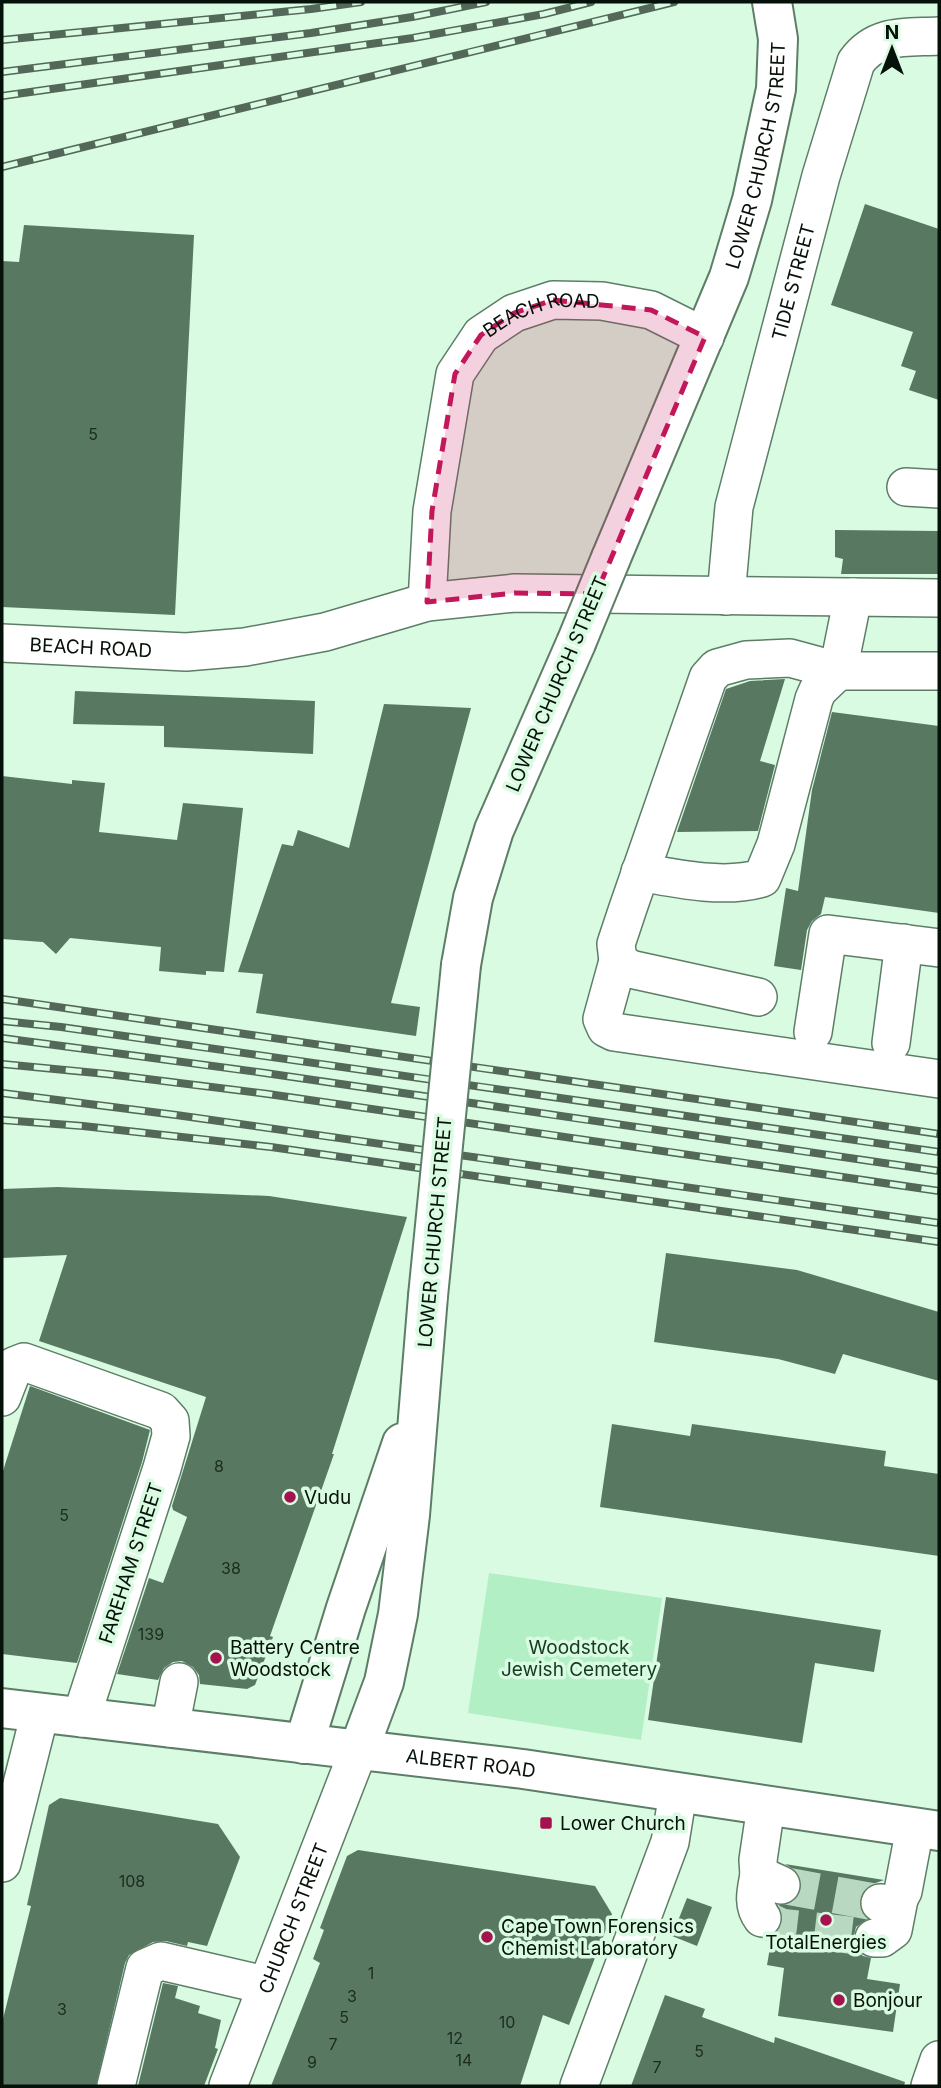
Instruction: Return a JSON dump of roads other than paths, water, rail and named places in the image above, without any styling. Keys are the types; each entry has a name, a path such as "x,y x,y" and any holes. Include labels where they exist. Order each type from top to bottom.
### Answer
{"main road":[{"name":"LOWER CHURCH STREET","path":"359,1749 384,1682 398,1614 410,1515 428,1296 461,965 473,898 494,830 576,643 729,277 752,200 776,89 778,39 772,2"},
{"name":"LOWER CHURCH STREET","path":"304,1744 346,1608 421,1388"},
{"name":"ALBERT ROAD","path":"2,1708 523,1769 927,1830"}],"street":[{"name":"TIDE STREET","path":"726,596 734,508 821,176 856,62 865,49 887,40 939,36"},
{"name":"BEACH ROAD","path":"427,602 432,511 455,374 481,335 513,313 552,300 602,301 650,310 705,337"},
{"name":"BEACH ROAD","path":"2,643 173,651 245,648 325,632 427,602 515,593 939,598"},
{"path":"640,872 687,880 748,882 762,878 776,844 814,699 818,690 838,671 853,597"},
{"path":"939,671 838,671 790,658 746,660 717,668 708,678 616,944 618,961 601,1019 606,1028 614,1032 939,1079"},
{"path":"813,1032 828,934 922,946 891,1043"},
{"path":"618,961 630,970 758,997"},
{"name":"FAREHAM STREET","path":"6,1385 19,1364 30,1363 161,1411 170,1421 171,1436 81,1718"},
{"path":"170,1728 179,1682"},
{"path":"2,1863 40,1713"},
{"name":"CHURCH STREET","path":"228,2086 265,1985 359,1749"},
{"path":"579,2086 670,1842 678,1793"},
{"path":"762,1918 755,1903 770,1880 758,1860 766,1806"},
{"path":"885,1913 903,1891 927,1830"},
{"path":"116,2086 145,1968 161,1961 265,1985"},
{"path":"930,2086 939,2060"}],"tunnel":[{"path":"781,1885 880,1903"},
{"path":"762,1918 781,1927 874,1938"}],"railway":[{"path":"2,40 361,2"},
{"path":"2,72 311,33 486,2"},
{"path":"2,96 413,38 544,14 591,2"},
{"path":"2,167 674,2"},
{"path":"2,999 939,1134"},
{"path":"2,1021 61,1027 939,1152"},
{"path":"2,1038 265,1073 939,1171"},
{"path":"2,1064 268,1094 939,1191"},
{"path":"2,1093 176,1115 939,1223"},
{"path":"2,1120 83,1126 271,1147 939,1242"}],"place":[{"name":"Vudu","path":"290,1497"},
{"name":"Battery Centre Woodstock","path":"216,1658"},
{"name":"Lower Church","path":"546,1823"},
{"name":"TotalEnergies","path":"826,1920"},
{"name":"Cape Town Forensics Chemist Laboratory","path":"487,1937"},
{"name":"Bonjour","path":"839,2000"}],"park label":[{"name":"Woodstock Jewish Cemetery","path":"579,1658"}]}
